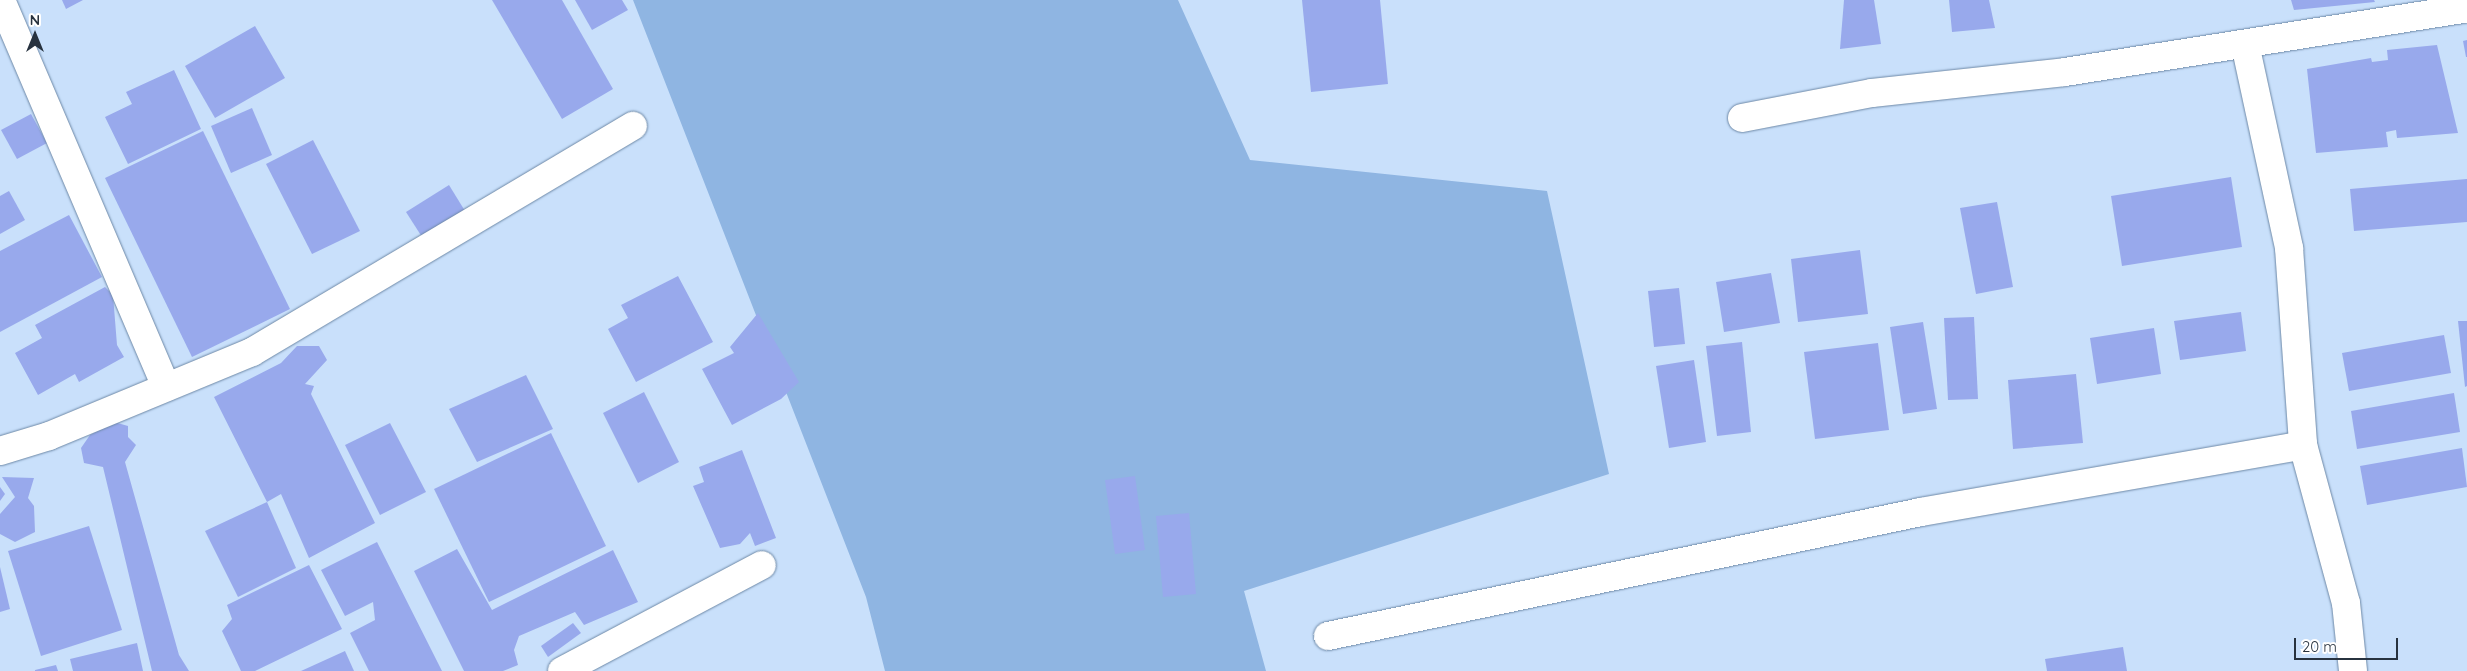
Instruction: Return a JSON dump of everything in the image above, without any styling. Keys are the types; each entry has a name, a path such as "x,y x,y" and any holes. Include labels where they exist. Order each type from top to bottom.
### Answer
{"street":[{"path":"1,0 166,386"},
{"path":"1742,118 1872,93 2065,72 2467,8"},
{"path":"2245,44 2289,248 2303,445 2346,603 2353,671"},
{"path":"0,451 49,436 270,343 632,126"},
{"path":"1328,636 1921,512 2303,445"},
{"path":"562,671 762,565"}],"shaded area":[{"path":"633,0 1178,0 1250,160 1547,191 1609,474 1244,591 1266,671 885,671 866,597"}],"building":[{"path":"62,0 83,0 66,9"},
{"path":"492,0 562,0 613,89 562,119"},
{"path":"575,0 622,0 628,10 592,30"},
{"path":"1302,0 1380,0 1388,84 1311,92"},
{"path":"1844,0 1874,0 1881,44 1840,49"},
{"path":"1949,0 1989,0 1995,28 1952,32"},
{"path":"2291,0 2374,0 2375,2 2294,10"},
{"path":"255,26 285,78 215,118 185,66"},
{"path":"2467,40 2467,57 2466,57 2463,41"},
{"path":"2437,45 2458,133 2397,138 2396,130 2386,132 2388,147 2316,153 2307,69 2371,58 2372,62 2388,60 2387,50"},
{"path":"174,70 201,129 128,164 105,117 132,104 126,92"},
{"path":"252,108 272,155 231,173 211,126"},
{"path":"31,114 47,143 17,159 1,130"},
{"path":"203,131 290,309 192,357 105,178"},
{"path":"313,140 360,231 312,254 266,164"},
{"path":"2231,177 2242,247 2122,266 2111,196"},
{"path":"2467,179 2467,222 2354,231 2350,189"},
{"path":"449,185 465,211 422,237 406,212"},
{"path":"9,191 25,220 0,234 0,196"},
{"path":"1997,202 2013,287 1976,294 1960,208"},
{"path":"69,215 102,277 0,332 0,251"},
{"path":"1860,250 1868,314 1798,322 1791,259"},
{"path":"1771,273 1780,323 1724,332 1716,282"},
{"path":"678,276 713,342 636,382 608,329 628,318 621,305"},
{"path":"105,287 113,295 117,345 124,357 79,382 75,374 38,395 15,353 42,338 35,325"},
{"path":"1679,288 1685,344 1654,347 1648,291"},
{"path":"2241,312 2246,351 2180,360 2174,321"},
{"path":"758,313 799,382 781,399 732,425 702,369 734,353 730,347"},
{"path":"1974,317 1978,399 1948,400 1944,318"},
{"path":"2458,321 2467,321 2467,386 2465,387"},
{"path":"1923,322 1937,409 1903,414 1890,327"},
{"path":"2154,328 2161,374 2097,384 2090,338"},
{"path":"2444,335 2451,373 2349,391 2342,353"},
{"path":"1742,342 1751,432 1717,436 1706,346"},
{"path":"1878,343 1889,430 1815,439 1804,352"},
{"path":"297,346 319,346 327,360 305,384 314,386 311,394 375,523 309,558 281,494 267,502 214,397 281,363"},
{"path":"1694,360 1706,442 1669,448 1656,366"},
{"path":"2076,374 2083,443 2013,449 2008,380"},
{"path":"526,375 553,429 477,462 449,409"},
{"path":"644,392 679,462 638,483 603,413"},
{"path":"2454,393 2460,432 2357,449 2351,411"},
{"path":"114,422 128,426 128,437 136,445 125,462 179,655 189,671 152,671 103,467 84,463 81,448 90,435"},
{"path":"390,423 426,492 380,515 345,445"},
{"path":"551,433 606,546 489,602 434,489"},
{"path":"2462,448 2467,487 2367,505 2360,466"},
{"path":"742,450 776,538 755,546 750,533 740,544 720,548 693,486 704,482 699,467"},
{"path":"1135,476 1145,550 1115,554 1105,480"},
{"path":"2,477 34,478 28,498 34,506 35,532 15,542 0,534 0,514 15,497"},
{"path":"0,487 5,494 0,501"},
{"path":"267,502 296,568 238,597 205,531"},
{"path":"1189,513 1196,594 1163,597 1156,516"},
{"path":"89,526 122,630 41,656 8,551"},
{"path":"377,542 442,671 369,671 350,633 375,620 373,602 345,616 321,570"},
{"path":"457,549 492,610 613,550 638,602 584,625 575,612 519,636 514,650 518,665 503,671 464,671 414,571"},
{"path":"309,565 342,629 255,671 241,671 222,631 232,619 227,605"},
{"path":"0,567 10,609 0,612"},
{"path":"573,623 581,633 548,657 541,646"},
{"path":"137,643 143,671 73,671 70,659"},
{"path":"2123,647 2127,671 2047,671 2045,659"},
{"path":"345,651 354,671 301,671"},
{"path":"56,665 58,671 35,671 35,670"}]}
